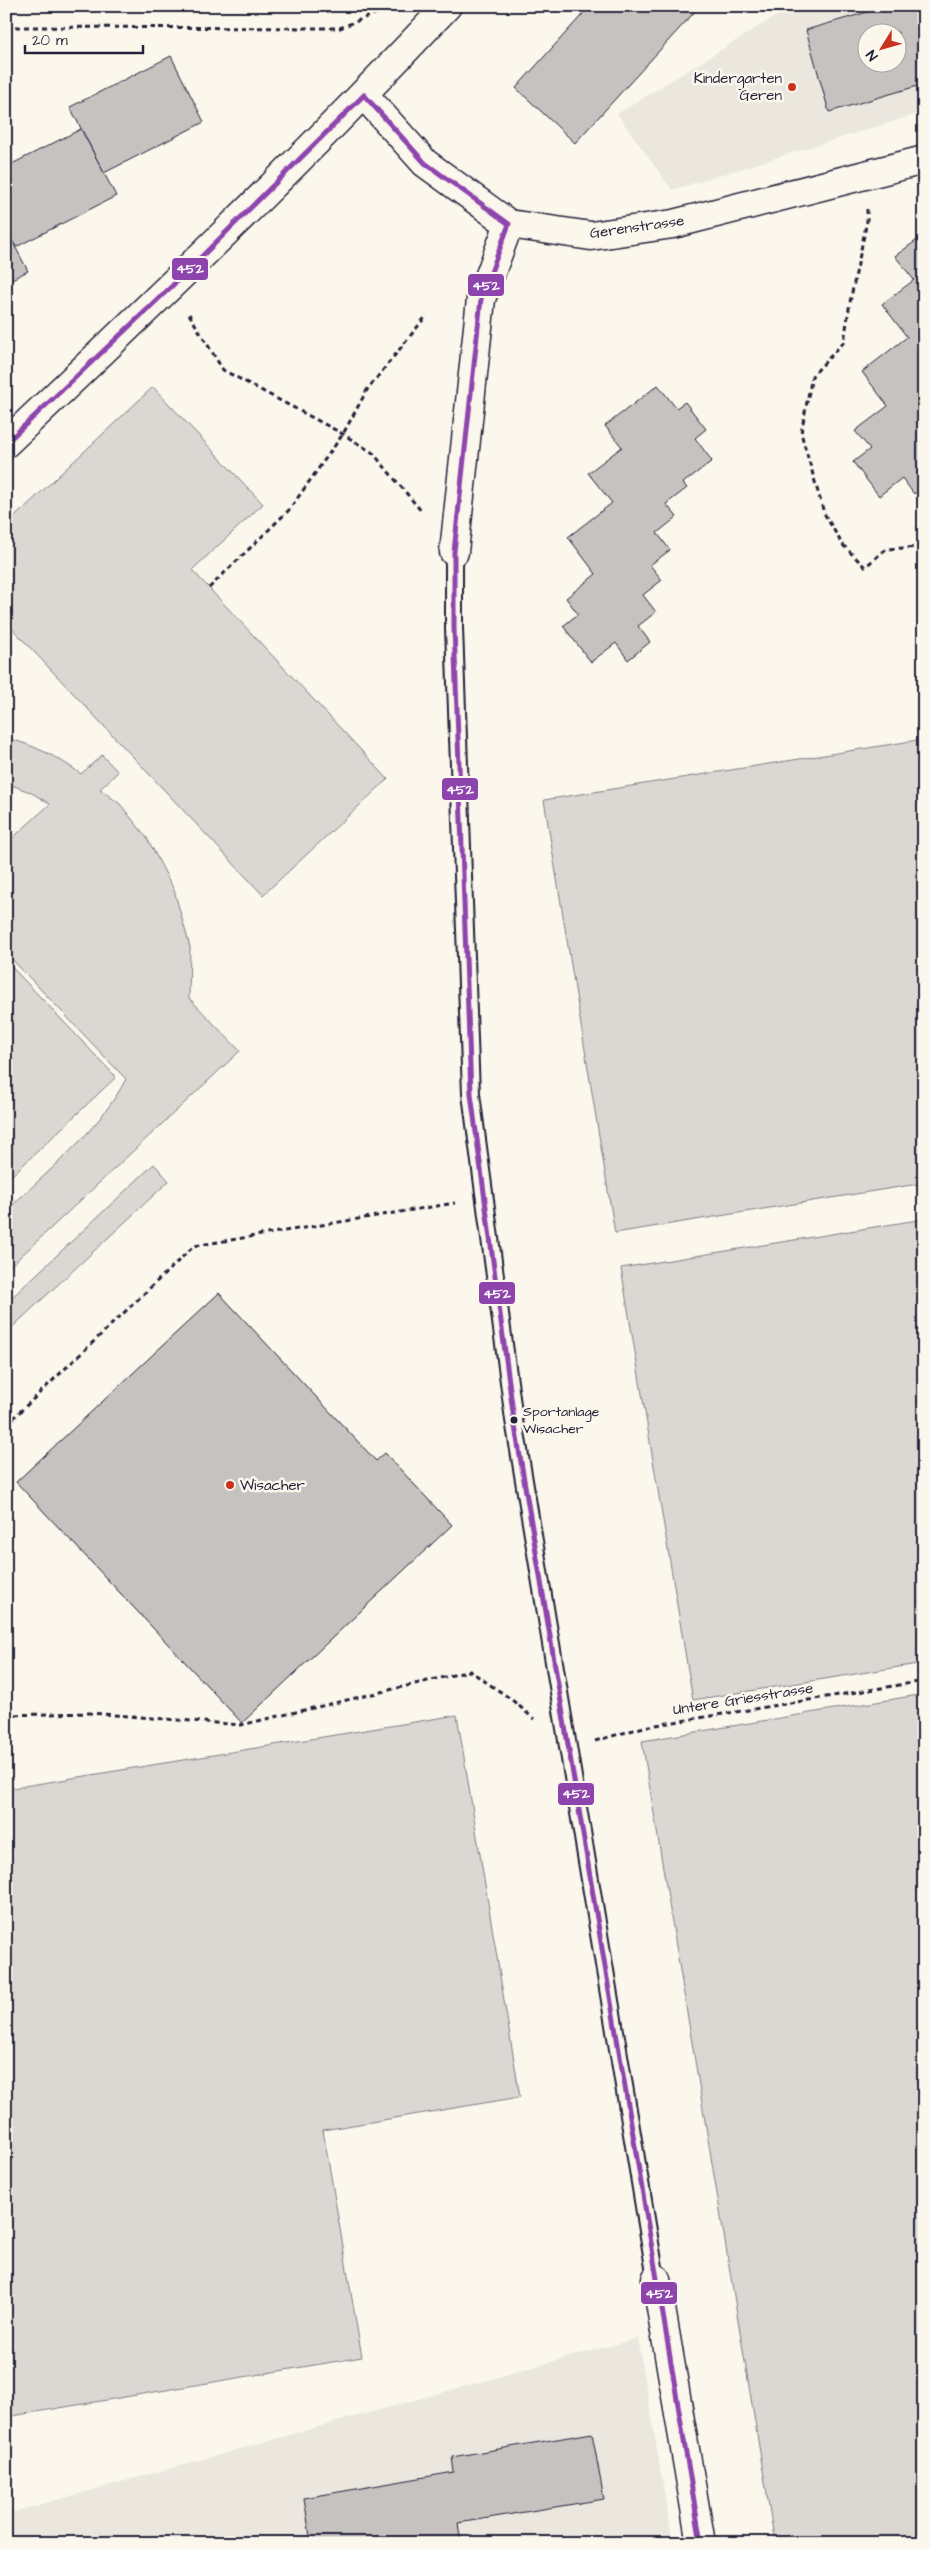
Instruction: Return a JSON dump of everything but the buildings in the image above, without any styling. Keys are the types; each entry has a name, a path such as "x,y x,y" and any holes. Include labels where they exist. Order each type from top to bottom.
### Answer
{"street":[{"path":"6,443 172,286 364,95 447,6"},
{"name":"Gerenstrasse","path":"364,95 426,163 509,224 591,236 673,224 924,160"},
{"path":"454,552 481,299 509,224"},
{"path":"656,2279 701,2543"}],"lane":[{"path":"454,552 454,628 471,1094 514,1420 656,2279"}],"path":[{"path":"6,27 340,28 380,12 388,6"},
{"path":"867,204 868,221 850,302 844,342 812,376 801,433 824,513 842,544 865,567 886,549 918,547 924,542"},
{"path":"172,286 223,370 343,434 372,453 454,552"},
{"path":"209,588 289,510 343,434 367,390 426,315"},
{"path":"6,1425 194,1246 485,1198"},
{"path":"6,1715 90,1713 241,1725 470,1671 511,1699 568,1748"},
{"name":"Untere Griesstrasse","path":"568,1748 644,1727 924,1681"}],"shaded area":[{"name":"Kindergarten Geren","path":"792,6 924,6 924,112 672,190 617,114"},
{"path":"153,387 263,504 192,570 388,779 263,895 6,622 6,525"},
{"path":"6,738 45,752 81,774 102,755 118,772 100,789 120,804 147,838 174,890 190,947 189,998 240,1051 6,1270 6,1211 72,1150 102,1116 126,1079 6,953 6,844 50,804 30,792 6,783"},
{"path":"924,739 924,1183 615,1233 544,800"},
{"path":"6,961 116,1077 6,1181"},
{"path":"154,1164 169,1181 6,1333 6,1303"},
{"path":"924,1219 924,1663 693,1700 621,1268"},
{"path":"924,1694 924,2543 775,2543 642,1741"},
{"path":"457,1715 520,2097 323,2130 362,2357 6,2417 6,1789"},
{"path":"638,2338 673,2543 6,2543 6,2514"}],"transit line":[{"name":"452","path":"6,443 172,286 364,95 425,163 509,224 481,299 454,552 454,628 471,1094 514,1420 701,2543"}],"place":[{"name":"Kindergarten Geren","path":"792,87"},
{"name":"Sportanlage Wisacher","path":"514,1420"},
{"name":"Wisacher","path":"230,1485"}]}
